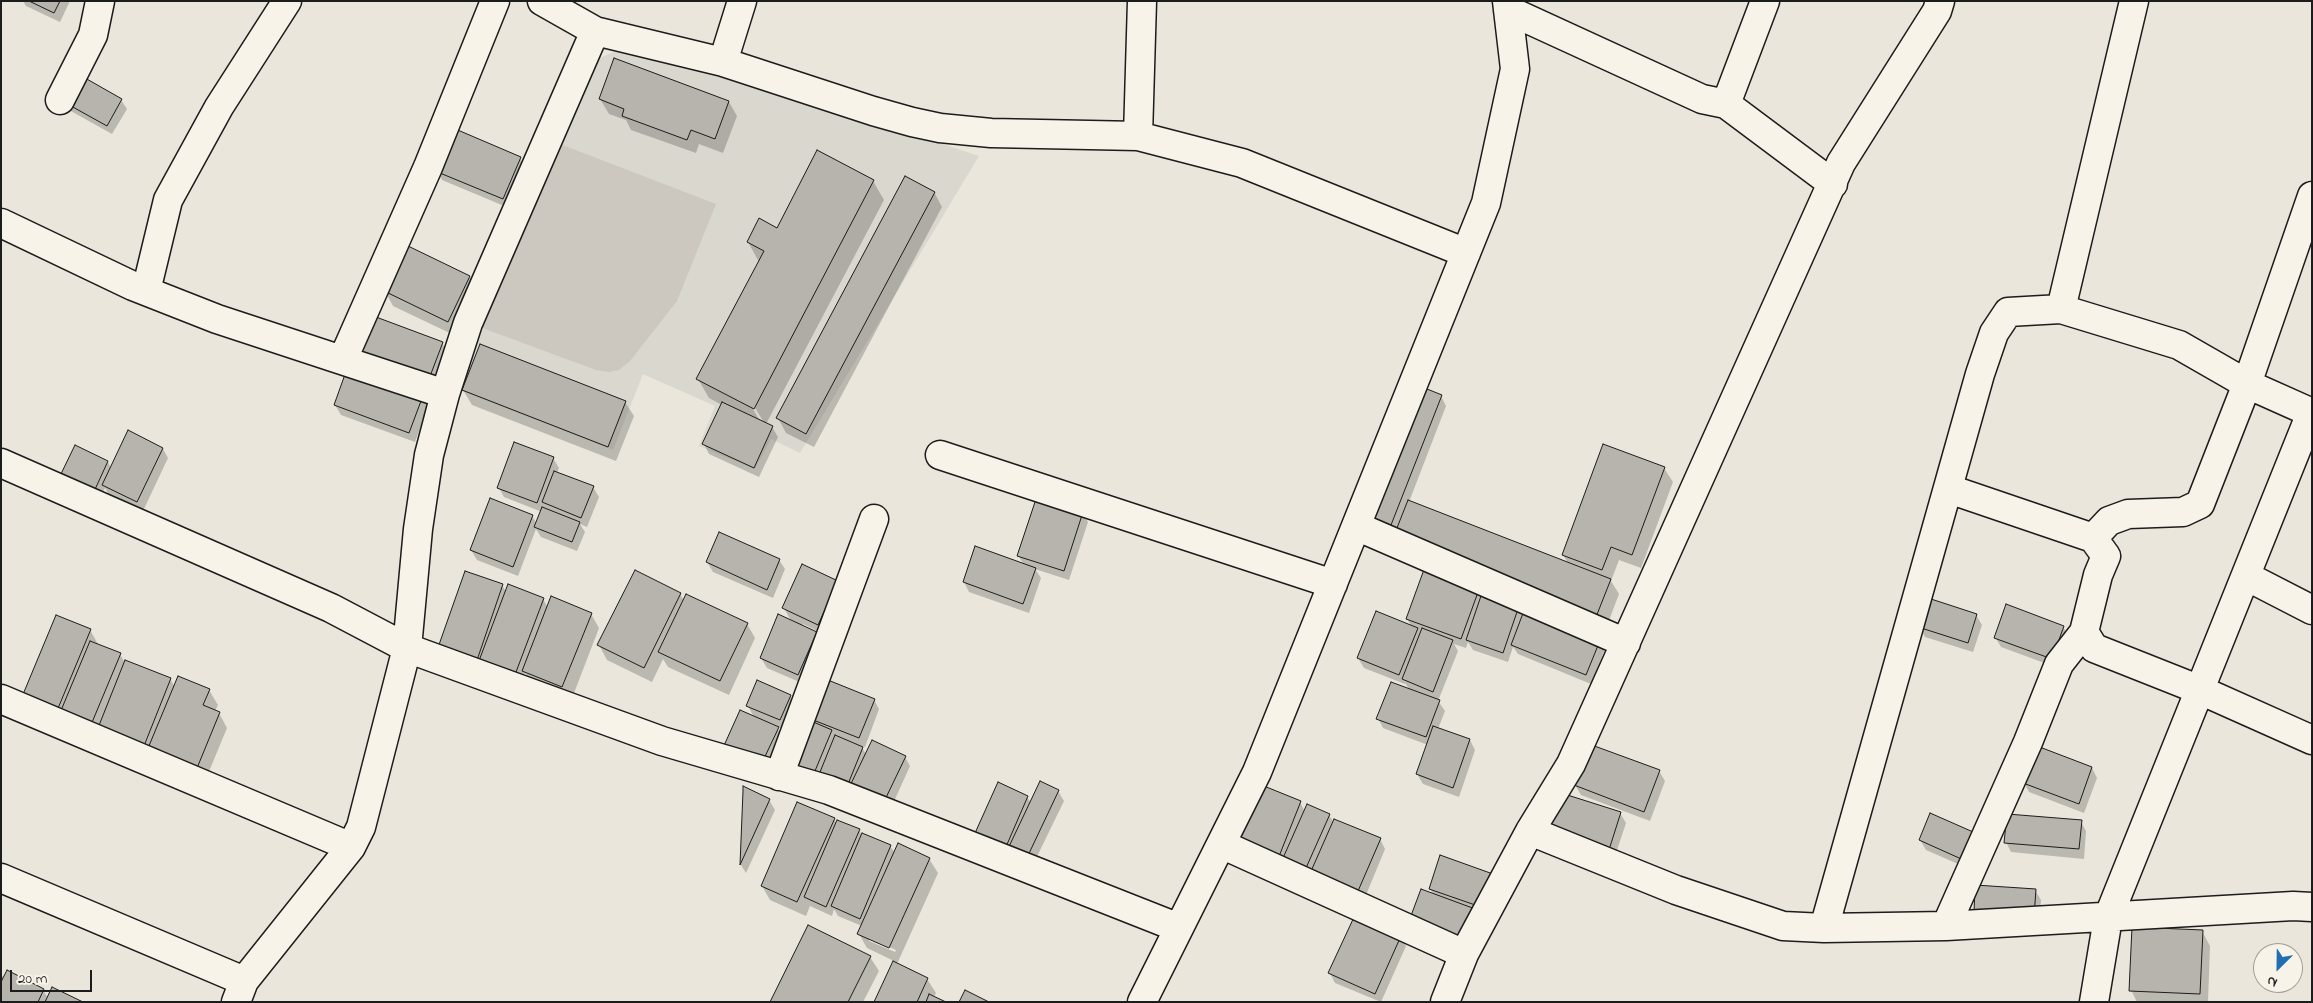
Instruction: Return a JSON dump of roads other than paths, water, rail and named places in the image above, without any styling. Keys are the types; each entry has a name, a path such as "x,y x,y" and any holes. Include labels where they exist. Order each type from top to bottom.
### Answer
{"street":[{"path":"60,100 93,35 100,1"},
{"path":"146,291 168,200 219,107 287,1"},
{"path":"343,359 428,167 495,1"},
{"path":"542,1 595,31 723,62 873,111 940,128 991,133 1138,136 1242,163 1466,253"},
{"path":"723,62 742,1"},
{"path":"1138,136 1142,1"},
{"path":"1726,104 1765,1"},
{"path":"1444,1002 1464,954 1530,831 1570,764 1841,163 1937,11 1940,1"},
{"path":"2061,309 2134,1"},
{"path":"1507,6 1702,99 1726,104 1833,184"},
{"path":"1142,1002 1257,772 1486,203 1515,69 1507,6"},
{"path":"1,878 240,991 351,847 360,827 407,648 418,529 429,454 445,394 468,323 595,31"},
{"path":"2093,538 2109,521 2128,514 2184,512 2200,504 2247,384 2312,196"},
{"path":"1,223 146,291 217,319 445,394"},
{"path":"1824,928 1980,374 1994,332 2008,312 2061,309 2179,345 2247,384 2311,413 2108,918 2094,1002"},
{"path":"940,455 1333,584"},
{"path":"1,462 332,608 407,648 662,741 830,790 1179,928"},
{"path":"1946,926 2028,742 2059,664 2084,632 2098,575 2106,556 2093,538 1949,489"},
{"path":"779,776 874,519"},
{"path":"1356,526 1626,643"},
{"path":"2246,576 2312,610"},
{"path":"2084,632 2094,648 2200,690 2312,740"},
{"path":"1,699 351,847"},
{"path":"1530,831 1713,904 1783,926 1824,928 1946,926 2293,906 2312,907"},
{"path":"1221,844 1464,954"}]}
